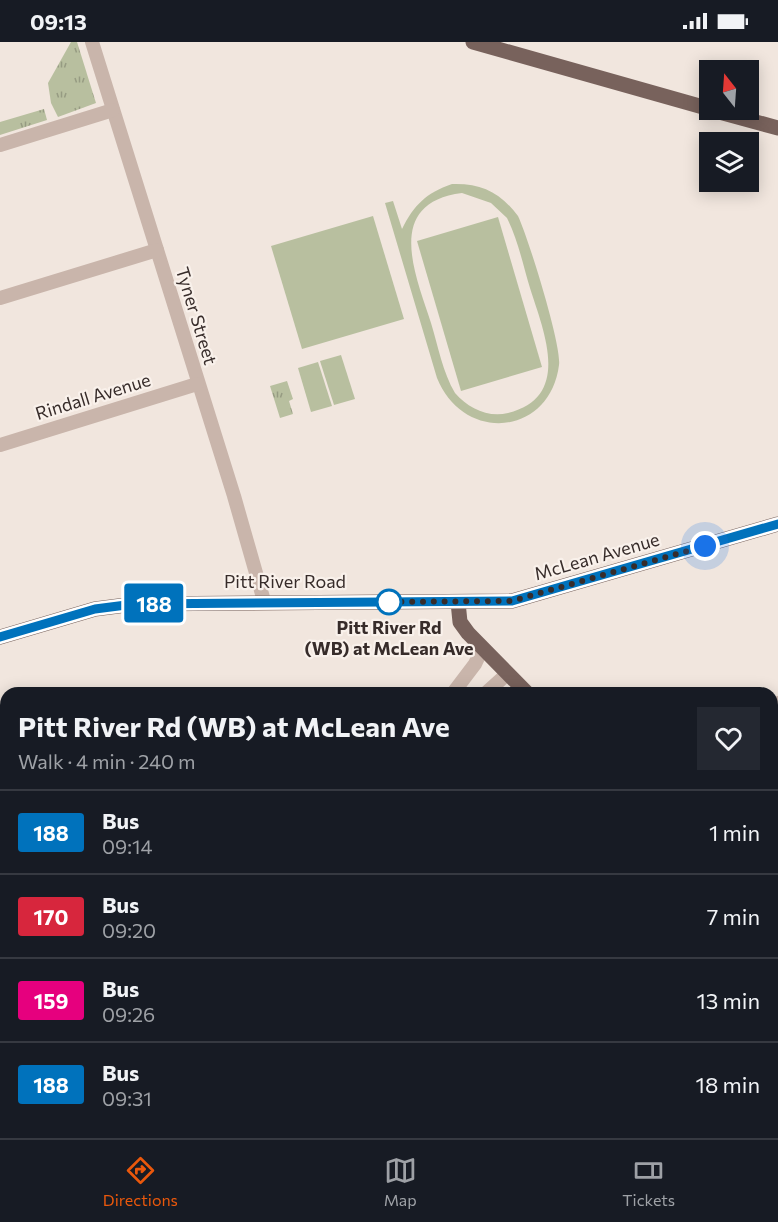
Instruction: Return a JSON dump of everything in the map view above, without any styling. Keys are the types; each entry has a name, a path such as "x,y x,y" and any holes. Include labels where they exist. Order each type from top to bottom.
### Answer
{"main road":[{"path":"473,42 699,106"},
{"path":"750,120 778,128"},
{"name":"McLean Avenue","path":"458,602 504,602 534,596 778,524"},
{"name":"Pitt River Road","path":"0,637 113,606 264,601 458,602"},
{"path":"458,602 462,625 482,649 521,687"}],"street":[{"name":"Tyner Street","path":"92,42 264,601"},
{"path":"0,146 113,110"},
{"path":"0,298 157,250"},
{"name":"Rindall Avenue","path":"0,445 198,384"},
{"path":"458,687 475,664 482,649"},
{"path":"493,687 507,674"}],"green space":[{"path":"71,42 77,42 96,103 58,117 51,103 48,83"},
{"path":"44,109 47,120 0,135 0,122"},
{"path":"452,184 481,187 497,195 518,216 529,245 550,315 559,354 559,365 552,389 540,406 524,418 505,423 485,422 466,414 450,399 437,378 385,203 393,201 402,229 411,213 422,201 435,191","holes":["462,193 491,203 507,218 514,235 541,323 548,360 547,377 541,393 528,405 501,414 486,413 472,407 455,393 444,368 418,284 411,244 414,226 422,211 437,200"]},
{"path":"373,216 404,319 302,349 271,246"},
{"path":"498,217 542,367 461,391 417,241"},
{"path":"341,355 355,399 334,405 320,361"},
{"path":"318,362 332,406 311,412 298,368"},
{"path":"287,381 293,399 289,401 293,414 280,418 270,386"}],"bus line":[{"name":"188","path":"0,637 95,609 134,604 264,601 512,601 778,524"}],"place":[{"name":"Pitt River Rd (WB) at McLean Ave","path":"389,602"}],"route":[{"path":"389,602 379,602 512,601 705,546"}]}
